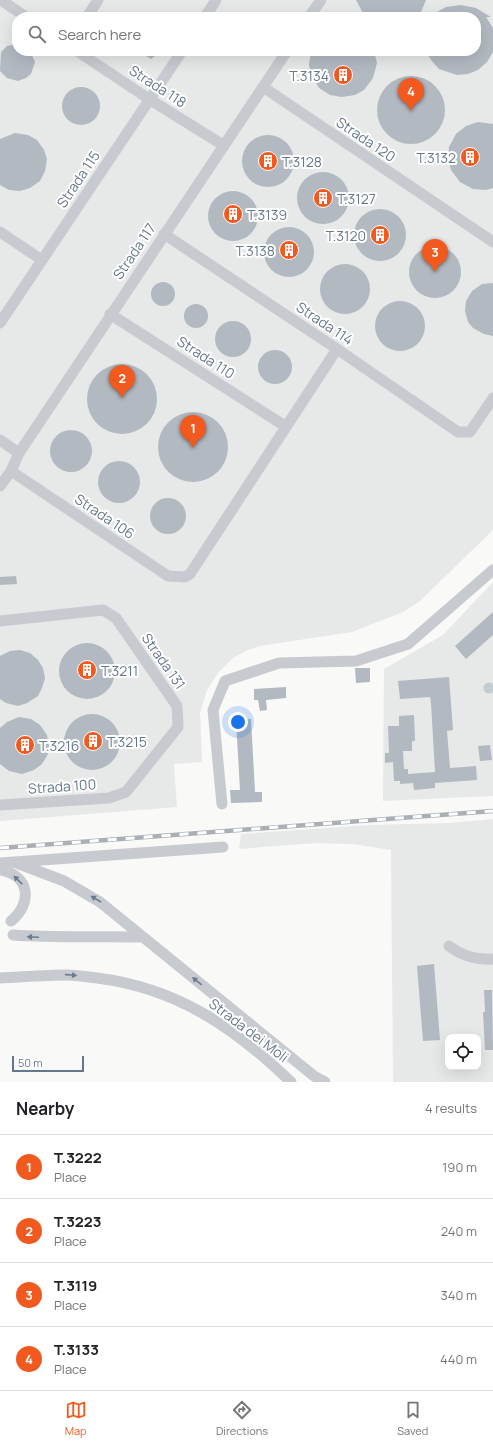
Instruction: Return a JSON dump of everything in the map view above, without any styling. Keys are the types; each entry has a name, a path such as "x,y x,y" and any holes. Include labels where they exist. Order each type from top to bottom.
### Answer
{"street":[{"path":"1,0 19,12"},
{"path":"90,12 98,0"},
{"path":"208,12 216,0"},
{"path":"313,12 321,0"},
{"name":"Strada 118","path":"84,56 149,99 223,145"},
{"name":"Strada 115","path":"0,323 179,56"},
{"name":"Strada 117","path":"0,486 11,471 19,453 110,314 284,56"},
{"name":"Strada 120","path":"262,87 493,242"},
{"path":"0,232 42,260"},
{"name":"Strada 114","path":"164,234 337,349 458,432 470,432 493,398"},
{"name":"Strada 110","path":"110,314 285,426"},
{"path":"285,426 337,349"},
{"name":"Strada 106","path":"11,471 168,576 184,578 190,574 285,426"},
{"path":"0,440 19,453"},
{"path":"222,804 213,710 225,681 279,663 356,661 408,644 493,570"},
{"name":"Strada 131","path":"0,621 103,610 116,618 177,706 178,727 126,792"},
{"name":"Strada 100","path":"0,805 109,798 126,792"},
{"path":"0,863 223,847"},
{"path":"14,862 64,881 100,902 314,1076 326,1082"},
{"path":"0,870 17,878 25,888 25,903 20,914 11,921"},
{"path":"13,936 58,938 84,936 142,937"},
{"path":"449,946 470,957 493,959"},
{"name":"Strada dei Moli","path":"0,978 67,975 118,981 175,997 209,1015 266,1058 291,1082"}],"shaded area":[{"path":"0,0 493,0 493,530 420,601 403,612 352,632 260,646 245,651 232,659 218,673 207,690 200,713 202,762 174,764 177,807 0,821"},
{"path":"493,582 493,796 383,801 384,669 443,635"},
{"path":"489,682 493,684 493,692 489,694 485,692 483,688 485,684"},
{"path":"493,819 493,1082 393,1082 391,850 353,844 317,843 239,849 241,834 369,825 449,823"}],"building":[{"path":"356,0 426,0 421,12 362,12"},
{"path":"461,5 476,8 491,17 486,17 493,28 493,52 487,62 478,70 468,74 457,75 439,69 428,56 481,56 481,12 437,12 446,7"},
{"path":"12,45 12,56 32,56 35,62 31,74 26,78 18,81 7,78 0,71 1,52 7,46"},
{"path":"146,56 155,56 151,59"},
{"name":"T.3134","path":"310,56 375,56 377,63 373,78 364,90 355,95 342,97 330,95 319,88 311,75 309,65"},
{"path":"411,76 424,79 435,86 442,97 445,110 442,123 435,134 424,141 411,144 398,141 387,134 380,123 377,110 380,97 387,86 398,79"},
{"path":"81,87 91,90 97,96 100,106 97,116 91,122 81,125 71,122 65,116 62,106 65,96 71,90"},
{"name":"T.3132","path":"478,122 493,124 493,188 486,190 473,189 460,182 451,170 448,159 449,147 456,134 466,126"},
{"path":"15,133 28,135 37,140 44,150 47,159 45,171 40,181 30,188 20,191 9,190 0,185 0,139"},
{"name":"T.3128","path":"263,135 273,135 283,139 290,146 294,156 294,166 290,176 283,183 273,187 263,187 253,183 246,176 242,166 242,156 246,146 253,139"},
{"name":"T.3127","path":"318,172 328,172 342,179 349,193 349,203 342,217 328,224 318,224 308,220 301,213 297,203 297,193 301,183 308,176"},
{"name":"T.3139","path":"233,191 243,193 251,198 256,206 258,216 256,226 251,234 243,239 233,241 223,239 215,234 210,226 208,216 210,206 215,198 223,193"},
{"name":"T.3120","path":"375,209 385,209 399,216 406,230 406,240 399,254 385,261 375,261 365,257 358,250 354,240 354,230 358,220 365,213"},
{"name":"T.3138","path":"289,227 299,229 307,234 312,242 314,252 312,262 307,270 299,275 289,277 279,275 271,270 266,262 264,252 266,242 271,234 279,229"},
{"path":"430,246 440,246 450,250 457,257 461,267 461,277 457,287 450,294 440,298 430,298 420,294 413,287 409,277 409,267 413,257 420,250"},
{"path":"345,264 355,266 363,271 368,279 370,289 368,299 363,307 355,312 345,314 335,312 327,307 322,299 320,289 322,279 327,271 335,266"},
{"path":"163,282 172,285 175,294 172,303 163,306 154,303 151,294 154,285"},
{"path":"493,283 493,336 484,334 473,328 468,322 465,311 466,301 472,291 482,284"},
{"path":"400,301 410,303 418,308 423,316 425,326 423,336 418,344 410,349 400,351 390,349 382,344 377,336 375,326 377,316 382,308 390,303"},
{"path":"196,304 205,307 208,316 205,325 196,328 187,325 184,316 187,307"},
{"path":"233,321 243,324 248,329 251,339 248,349 243,354 233,357 223,354 218,349 215,339 218,329 223,324"},
{"path":"272,350 278,350 282,351 289,357 292,367 291,374 285,381 278,384 272,384 268,383 261,377 258,370 258,364 259,360 265,353"},
{"path":"115,364 129,364 142,370 151,379 155,385 157,399 155,413 147,424 136,432 129,434 115,434 108,432 97,424 89,413 87,406 87,392 89,385 97,374 108,366"},
{"path":"193,412 206,415 218,422 225,434 228,447 225,460 218,472 206,479 193,482 180,479 168,472 161,460 158,447 161,434 168,422 180,415"},
{"path":"67,430 75,430 86,436 92,447 92,455 86,466 75,472 67,472 56,466 50,455 50,447 56,436"},
{"path":"119,461 134,467 140,482 134,497 119,503 104,497 98,482 104,467"},
{"path":"165,498 171,498 181,503 186,516 181,529 171,534 165,534 155,529 150,519 150,513 155,503"},
{"path":"16,576 17,584 0,585 0,577"},
{"path":"493,612 493,635 466,659 455,646"},
{"name":"T.3211","path":"87,643 98,645 107,651 113,660 115,671 113,682 107,691 98,697 87,699 76,697 67,691 61,682 59,671 61,660 67,651 76,645"},
{"path":"20,650 30,653 38,660 43,668 45,678 38,696 27,703 18,706 6,703 0,699 0,656 10,651"},
{"path":"355,668 370,668 370,682 356,683"},
{"path":"449,677 453,730 447,731 450,768 476,766 477,780 435,783 435,788 414,790 413,783 400,784 400,781 394,781 393,762 385,763 385,753 389,753 388,726 399,726 399,716 414,715 415,741 412,741 412,751 403,751 404,769 408,769 408,774 435,772 431,703 430,697 400,699 398,681"},
{"path":"286,687 286,698 266,700 267,710 260,711 258,700 254,700 254,689"},
{"name":"T.3215","path":"92,714 103,716 112,722 118,731 120,742 118,753 112,762 103,768 92,770 81,768 72,762 66,753 64,742 66,731 72,722 81,716"},
{"name":"T.3216","path":"19,717 31,719 40,725 47,735 49,746 48,754 42,764 34,770 22,774 9,771 0,764 0,728 7,722"},
{"path":"251,719 255,792 262,792 262,802 231,803 230,790 240,790 236,720"},
{"path":"490,745 492,760 480,761 478,746"},
{"path":"434,964 440,1040 423,1041 417,966"},
{"path":"484,990 492,990 493,1050 485,1050 483,1012 485,1012"}],"railway":[{"path":"0,848 493,811"}],"place":[{"name":"T.3134","path":"343,75"},
{"name":"T.3133","path":"411,111"},
{"name":"T.3132","path":"470,157"},
{"name":"T.3128","path":"268,161"},
{"name":"T.3127","path":"323,198"},
{"name":"T.3139","path":"233,214"},
{"name":"T.3120","path":"380,235"},
{"name":"T.3138","path":"289,250"},
{"name":"T.3119","path":"435,272"},
{"name":"T.3223","path":"122,398"},
{"name":"T.3222","path":"193,448"},
{"name":"T.3211","path":"87,670"},
{"name":"T.3215","path":"93,741"},
{"name":"T.3216","path":"25,745"}]}
